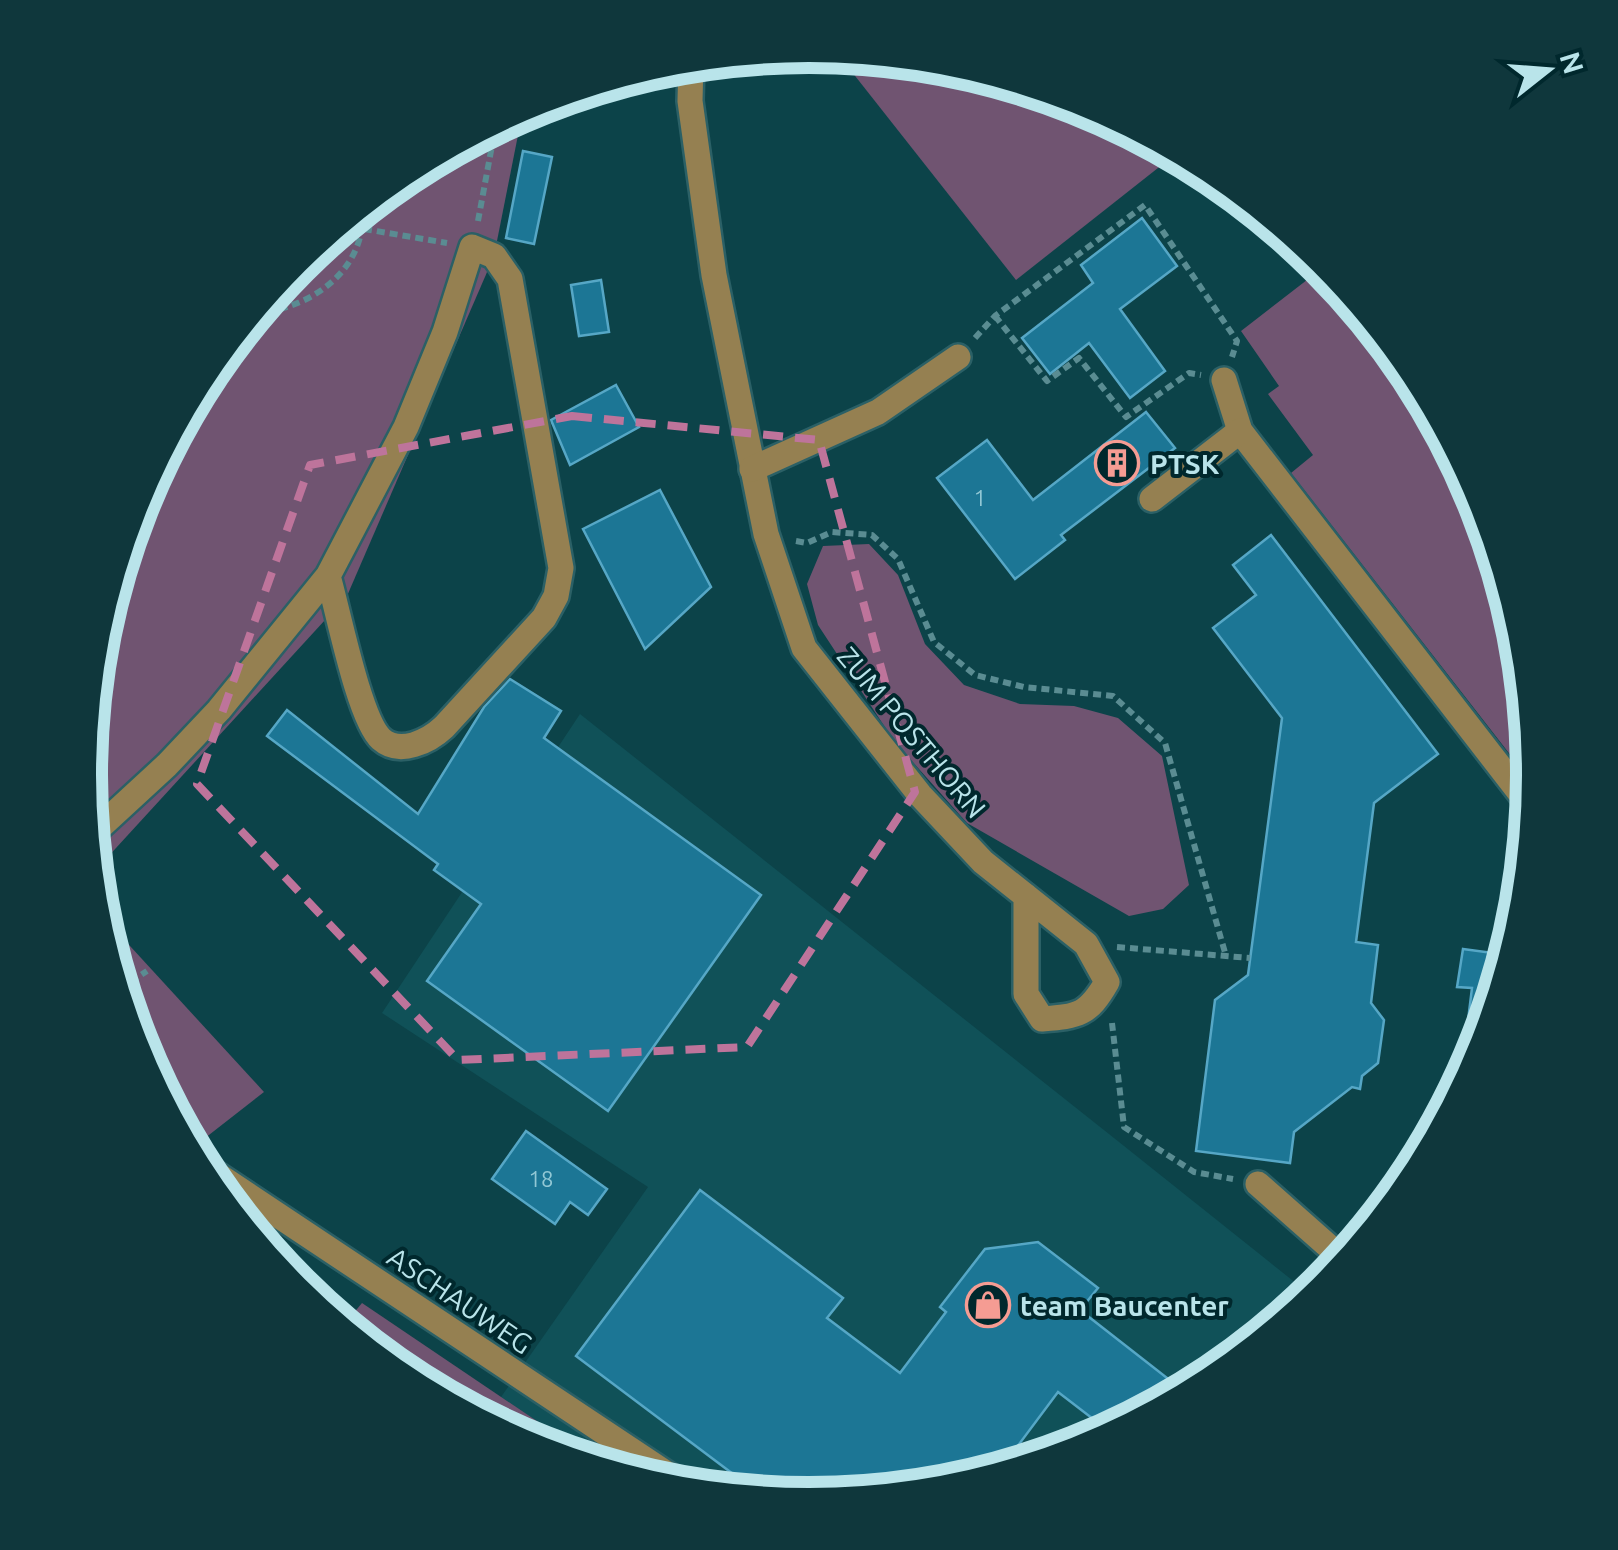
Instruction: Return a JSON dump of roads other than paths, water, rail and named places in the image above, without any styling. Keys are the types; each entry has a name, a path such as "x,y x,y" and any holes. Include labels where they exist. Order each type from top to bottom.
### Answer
{"street":[{"name":"ZUM POSTHORN","path":"691,78 690,101 714,275 752,470 766,534 804,648 920,795 983,862 1026,896 1086,944 1107,982 1093,1006 1073,1017 1042,1020 1026,994 1026,896"},
{"path":"103,824 168,766 219,710 328,576 406,427 445,332 472,247 494,256 510,278 561,568 556,596 533,631 444,726 428,740 401,747 380,738 366,711 328,576"},
{"path":"752,470 878,412 958,358"},
{"path":"1224,380 1240,431 1516,786"},
{"path":"1152,499 1240,431"},
{"path":"1258,1184 1333,1250"},
{"name":"ASCHAUWEG","path":"234,1186 653,1465"}],"place":[{"name":"PTSK","path":"1117,463"},
{"name":"team Baucenter","path":"988,1305"}]}
